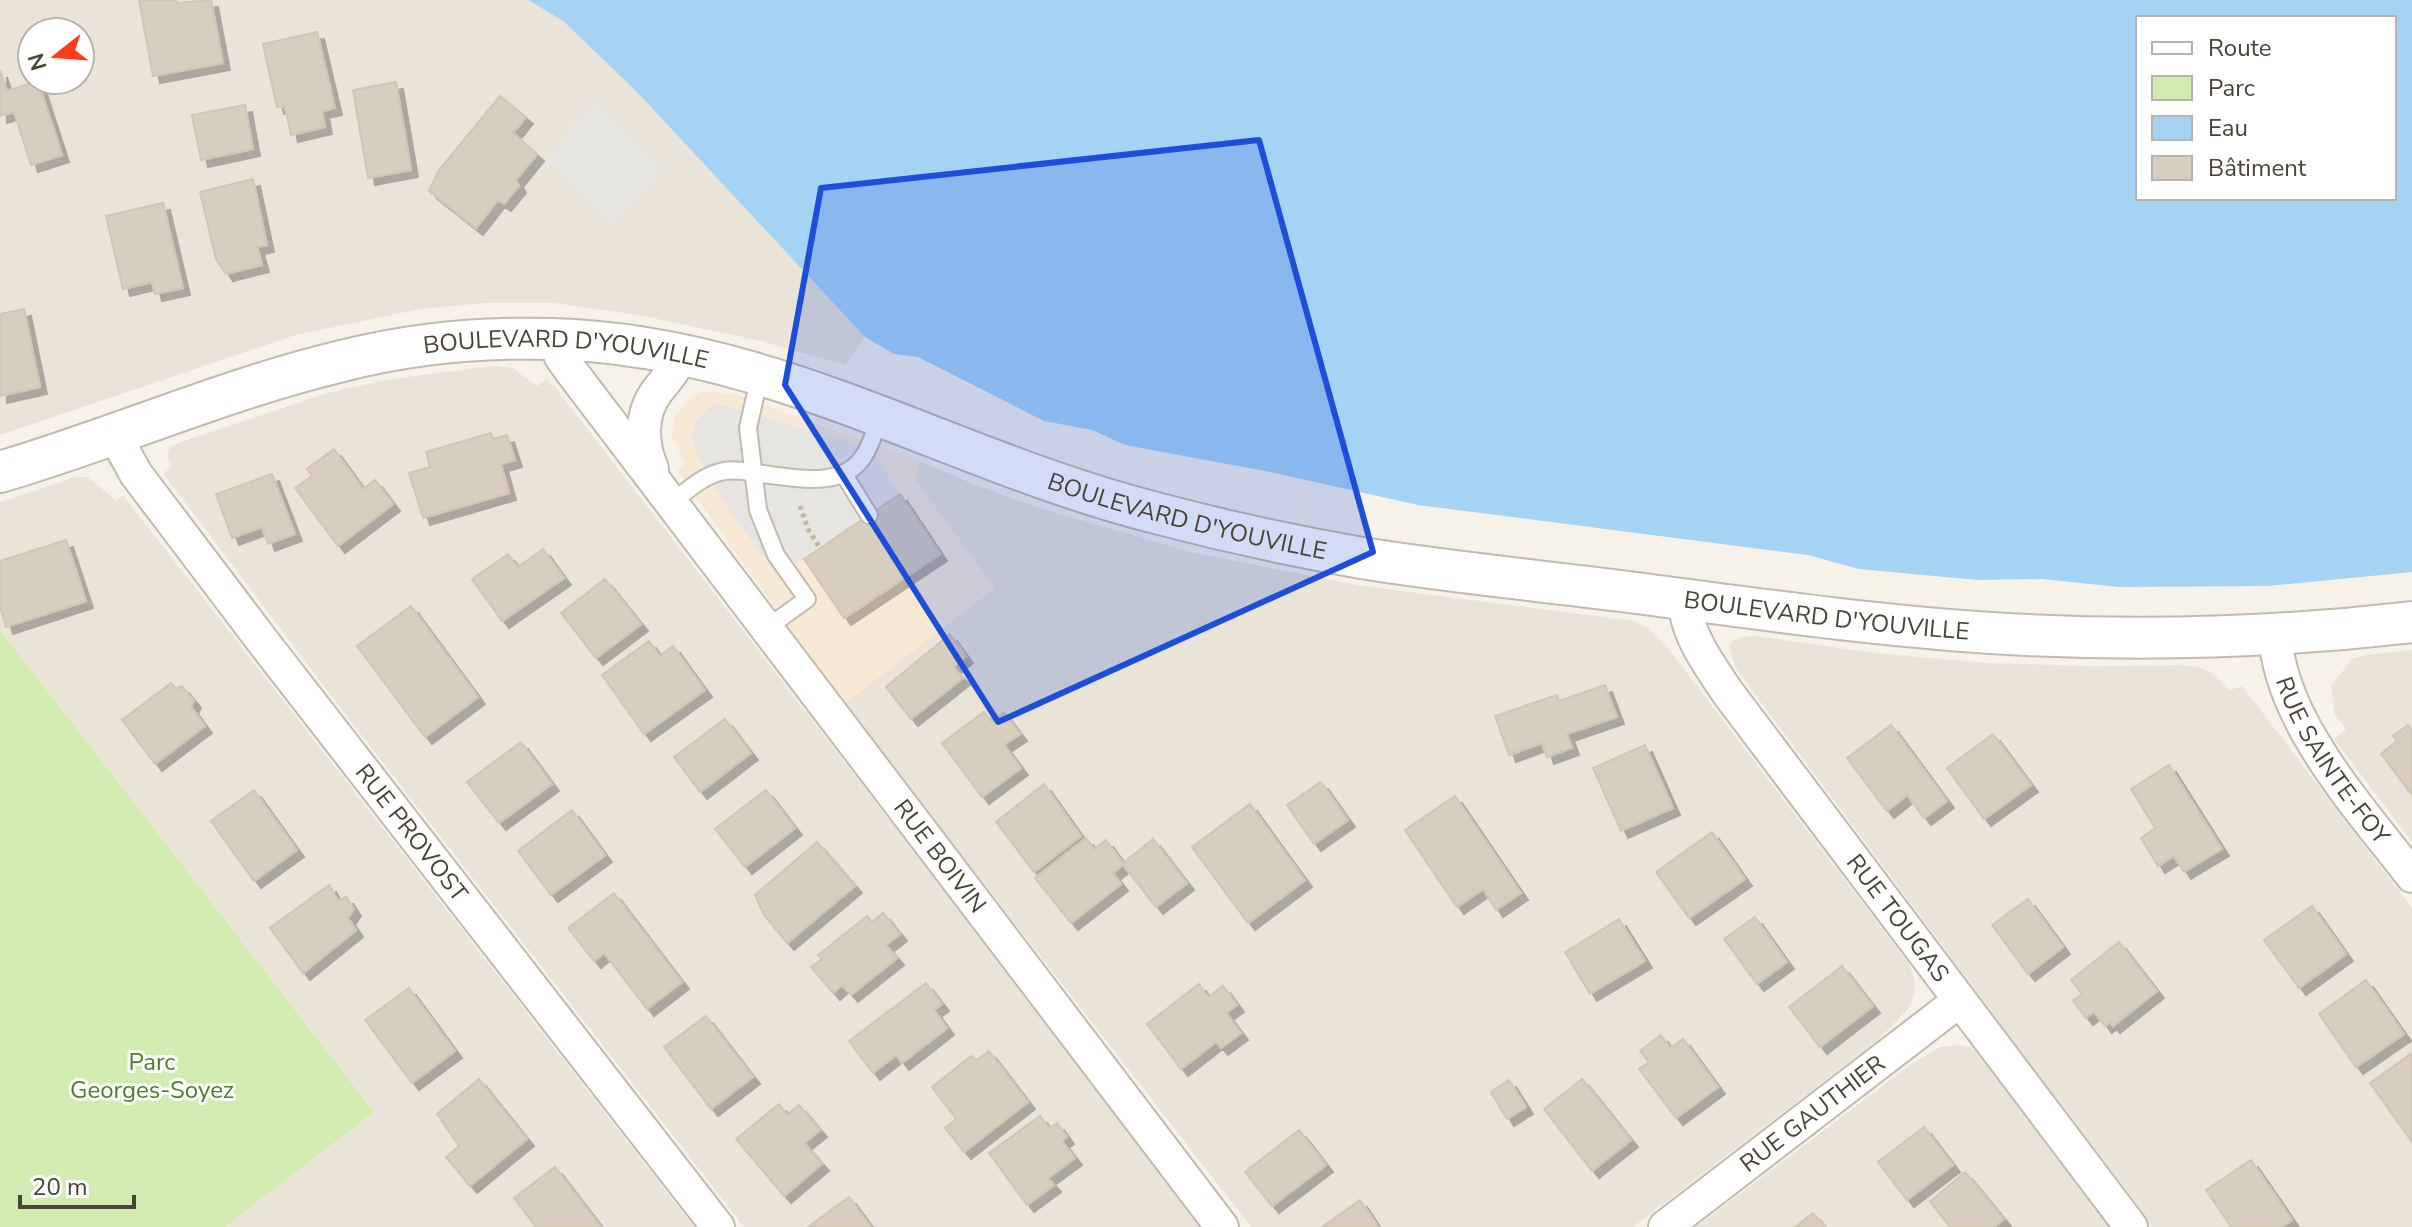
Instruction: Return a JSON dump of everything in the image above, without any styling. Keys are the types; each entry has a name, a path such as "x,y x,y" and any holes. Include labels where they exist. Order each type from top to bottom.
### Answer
{"street":[{"name":"BOULEVARD D'YOUVILLE","path":"0,472 267,382 341,361 449,343 554,339 616,343 681,353 760,373 1058,483 1153,513 1409,565 1890,624 1997,633 2192,637 2412,622"},
{"name":"RUE BOIVIN","path":"554,339 561,357 1222,1227"},
{"name":"RUE BOIVIN","path":"666,494 646,449 644,421 658,391 677,367 681,353"},
{"name":"RUE PROVOST","path":"114,434 136,474 246,619 718,1227"},
{"name":"RUE TOUGAS","path":"1685,600 1685,611 1695,637 1728,693 2131,1227"},
{"name":"RUE SAINTE-FOY","path":"2275,633 2276,659 2302,724 2322,757 2412,876"},
{"name":"RUE GAUTHIER","path":"1665,1227 1959,1001"}],"lane":[{"path":"760,373 748,428 758,510 776,555 807,599 767,628"},
{"path":"666,494 722,471 797,478 838,476 863,458 881,416"},
{"path":"843,473 869,515"}],"path":[{"path":"797,478 802,511 808,529 820,548"}],"highlighted area":[{"path":"1259,140 1373,552 998,722 785,385 821,188"}],"shaded area":[{"path":"0,0 528,0 563,21 637,92 865,337 845,365 757,340 638,315 554,303 484,303 420,309 296,335 0,435"},
{"path":"593,101 663,172 613,224 580,188 544,163"},
{"path":"492,366 513,368 537,386 546,379 555,387 1204,1227 744,1227 338,705 163,473 171,468 167,453 178,443 324,394 385,380"},
{"path":"704,391 737,395 919,461 915,479 995,588 844,704 677,470 685,464 672,437 675,416 687,399"},
{"path":"718,404 868,448 900,494 804,559 775,572 724,503 698,456 692,436 697,420 708,408"},
{"path":"919,461 1046,510 1191,552 1357,585 1634,621 1648,628 1668,648 1909,964 1915,993 1909,1008 1878,1040 1633,1227 1251,1227 844,704 994,588 915,479"},
{"path":"75,477 88,477 116,501 123,495 694,1227 225,1227 374,1112 0,630 0,502"},
{"path":"1756,636 1875,653 1987,663 2199,667 2212,673 2230,690 2242,686 2412,908 2412,1227 2152,1227 1736,669 1729,646 1734,640"},
{"path":"2412,650 2412,842 2334,739 2346,729 2335,716 2331,686 2352,659"},
{"path":"1940,1047 1971,1047 1978,1054 2109,1227 1696,1227 1910,1065"}],"green space":[{"name":"Parc Georges-Soyez","path":"0,630 374,1112 225,1227 0,1227"}],"water":[{"path":"528,0 2412,0 2412,572 2267,586 2119,587 2042,579 1977,580 1859,569 1808,555 1418,505 1265,471 1125,445 1092,430 1044,421 918,357 894,354 865,337 637,92 563,21"}],"building":[{"path":"139,0 176,0 177,3 211,0 223,63 153,76"},
{"path":"317,32 335,108 322,111 325,127 291,135 285,106 277,107 263,44"},
{"path":"0,70 7,91 16,88 16,96 43,96 62,155 31,165 14,112 0,116"},
{"path":"396,82 411,170 368,178 353,90"},
{"path":"500,96 526,117 513,133 537,154 516,180 519,186 504,204 498,200 476,228 429,191 439,170"},
{"path":"245,105 253,149 201,160 192,115"},
{"path":"253,179 267,245 257,247 262,265 226,274 216,259 200,192"},
{"path":"163,203 183,288 155,294 152,282 123,289 106,216"},
{"path":"24,309 40,387 0,396 0,314"},
{"path":"491,433 493,439 507,435 515,460 501,464 509,493 423,518 409,473 430,467 426,452"},
{"path":"334,449 363,489 375,480 393,504 338,546 295,488 312,476 307,469"},
{"path":"272,474 295,534 268,544 262,527 232,538 216,494"},
{"path":"900,494 940,554 844,618 804,559"},
{"path":"66,540 86,601 6,627 0,606 0,561"},
{"path":"543,549 564,578 502,621 472,579 508,554 518,567"},
{"path":"605,579 641,624 596,658 561,613"},
{"path":"411,606 478,697 425,737 357,646"},
{"path":"950,634 966,656 953,667 963,678 911,719 886,687"},
{"path":"649,641 660,656 673,646 705,690 644,734 602,675"},
{"path":"171,683 176,689 182,686 194,701 191,707 205,726 155,764 122,720"},
{"path":"1605,685 1617,717 1567,734 1572,748 1547,757 1542,743 1509,755 1495,716 1557,695 1559,701"},
{"path":"984,712 992,722 1004,713 1020,734 1004,745 1021,768 982,797 942,743"},
{"path":"725,719 751,753 700,792 674,757"},
{"path":"1891,725 1947,801 1924,818 1907,795 1887,811 1847,758"},
{"path":"2408,725 2412,730 2412,795 2381,754 2397,741 2393,736"},
{"path":"1993,734 2031,785 1984,819 1947,768"},
{"path":"521,742 552,784 499,823 467,782"},
{"path":"1645,745 1673,808 1621,831 1593,768"},
{"path":"2169,765 2222,849 2184,872 2174,856 2158,866 2141,838 2155,828 2131,789"},
{"path":"1321,782 1348,820 1314,844 1287,805"},
{"path":"1044,784 1081,836 1034,872 996,822"},
{"path":"254,790 297,850 254,881 211,821"},
{"path":"766,790 795,828 745,867 715,829"},
{"path":"1455,796 1521,893 1496,910 1483,889 1457,907 1405,830"},
{"path":"1250,804 1305,880 1248,923 1192,847"},
{"path":"572,810 605,855 551,895 518,851"},
{"path":"1712,832 1745,879 1689,918 1656,872"},
{"path":"1086,838 1094,849 1106,840 1123,863 1153,839 1187,883 1156,907 1123,865 1113,873 1121,884 1071,923 1035,878"},
{"path":"817,842 855,886 787,943 764,915 755,895"},
{"path":"329,885 338,901 346,897 354,909 348,918 356,930 303,973 270,928"},
{"path":"614,893 682,982 647,1009 604,953 594,961 568,928"},
{"path":"2028,899 2063,947 2028,974 1992,925"},
{"path":"2312,906 2346,954 2299,988 2264,940"},
{"path":"883,913 900,934 886,945 897,958 851,995 842,985 833,993 811,967 822,959 818,955 867,916 872,922"},
{"path":"1755,917 1787,962 1757,984 1724,939"},
{"path":"1619,919 1645,961 1590,994 1565,952"},
{"path":"2119,942 2157,991 2113,1026 2110,1022 2105,1026 2094,1012 2086,1018 2073,1001 2082,994 2071,980"},
{"path":"1842,966 1873,1006 1820,1047 1789,1007"},
{"path":"2366,980 2404,1034 2356,1067 2319,1014"},
{"path":"926,983 942,1004 934,1010 947,1028 902,1063 896,1055 873,1073 849,1041"},
{"path":"1199,984 1208,997 1223,986 1237,1005 1226,1013 1241,1033 1221,1048 1216,1042 1181,1069 1147,1024"},
{"path":"409,988 455,1051 412,1083 365,1020"},
{"path":"706,1016 753,1077 711,1109 664,1047"},
{"path":"1661,1035 1670,1048 1683,1039 1718,1087 1676,1118 1639,1069 1649,1062 1640,1051"},
{"path":"989,1051 1028,1102 964,1152 945,1128 956,1119 932,1087 971,1056 977,1060"},
{"path":"2412,1053 2412,1142 2370,1083"},
{"path":"479,1079 527,1139 470,1186 446,1157 459,1146 437,1114"},
{"path":"1582,1079 1631,1140 1592,1171 1544,1109"},
{"path":"1509,1080 1526,1107 1507,1119 1491,1092"},
{"path":"779,1104 787,1115 799,1105 820,1130 804,1143 822,1164 784,1196 736,1139"},
{"path":"1040,1116 1049,1128 1057,1123 1067,1137 1062,1141 1075,1158 1048,1178 1054,1185 1027,1205 989,1153"},
{"path":"1924,1127 1953,1165 1907,1200 1878,1162"},
{"path":"1299,1130 1326,1165 1272,1206 1245,1172"},
{"path":"2251,1160 2292,1220 2282,1227 2231,1227 2206,1190"},
{"path":"555,1167 601,1227 536,1227 514,1198"},
{"path":"1965,1172 2004,1219 1994,1227 1950,1227 1930,1202"},
{"path":"849,1197 871,1227 808,1227"},
{"path":"1360,1200 1378,1227 1322,1227"},
{"path":"1813,1213 1825,1227 1795,1227"}]}
